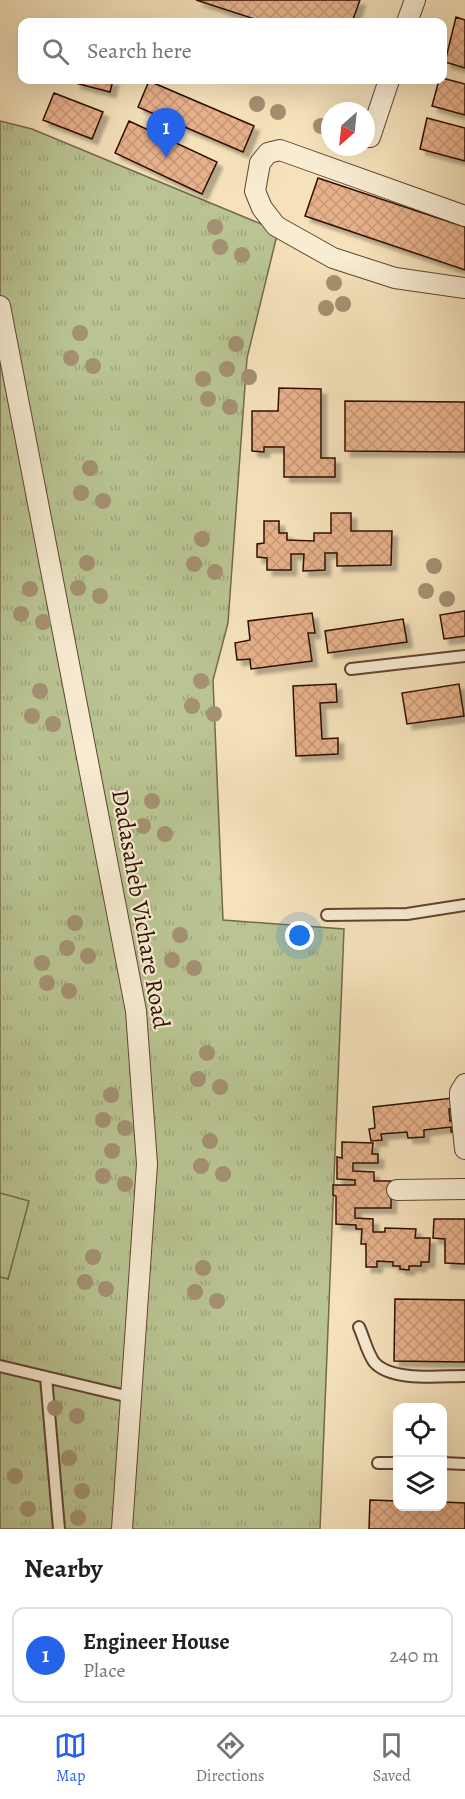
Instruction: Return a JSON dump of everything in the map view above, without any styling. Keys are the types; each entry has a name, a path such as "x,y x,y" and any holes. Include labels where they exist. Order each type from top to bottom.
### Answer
{"street":[{"path":"408,18 415,0"},
{"path":"375,121 387,84"},
{"path":"465,216 280,150 268,153 260,163 255,191 262,208 276,226 333,258 395,278 465,288"},
{"name":"Dadasaheb Vichare Road","path":"0,306 136,1011 147,1164 122,1529"},
{"path":"465,1084 460,1092 465,1149"},
{"path":"397,1190 465,1189"}],"lane":[{"path":"351,669 465,656"},
{"path":"327,915 407,914 465,906"},
{"path":"359,1327 374,1361 388,1372 395,1375 465,1376"},
{"path":"0,1366 130,1397"},
{"path":"46,1377 59,1529"},
{"path":"378,1463 393,1463"},
{"path":"447,1463 465,1464"}],"green space":[{"path":"0,121 32,129 278,231 247,358 228,623 213,680 223,920 344,929 320,1529 0,1529"},
{"path":"0,1193 29,1201 8,1279 0,1277"}],"building":[{"path":"196,0 360,0 353,18 252,18"},
{"path":"456,17 465,20 465,68 447,63"},
{"path":"447,79 465,84 465,115 432,106 438,84 447,84"},
{"path":"79,84 112,84 110,92"},
{"path":"148,84 156,84 254,126 243,152 138,107"},
{"path":"54,93 103,112 92,139 43,120"},
{"path":"427,118 465,128 465,161 420,149"},
{"path":"129,121 217,162 202,194 115,153"},
{"path":"318,178 465,227 465,270 305,216"},
{"path":"279,388 321,389 321,458 335,458 335,477 284,477 284,447 264,447 264,452 252,451 252,411 278,411"},
{"path":"345,401 465,402 465,452 345,451"},
{"path":"331,513 351,513 351,531 392,531 391,565 337,566 337,553 325,553 325,570 303,571 304,554 291,554 291,570 267,570 267,558 257,557 257,544 264,543 264,521 279,521 279,533 287,533 287,540 314,541 314,533 331,533"},
{"path":"465,611 465,636 444,639 440,615"},
{"path":"312,613 315,633 308,633 312,661 251,669 250,659 237,660 235,643 250,640 248,621"},
{"path":"403,619 407,642 328,653 325,631"},
{"path":"336,684 337,702 320,703 322,739 338,738 338,754 296,756 293,686"},
{"path":"459,684 464,716 407,724 402,693"},
{"path":"453,1098 454,1108 449,1109 450,1121 458,1120 459,1131 451,1132 451,1127 424,1130 424,1137 408,1138 407,1132 381,1134 382,1140 371,1141 369,1129 375,1128 373,1107"},
{"path":"342,1142 373,1143 372,1154 378,1154 378,1163 353,1163 353,1171 374,1172 374,1181 391,1181 391,1208 355,1208 355,1218 373,1219 373,1232 385,1232 385,1228 416,1229 415,1238 430,1238 429,1262 421,1262 421,1266 409,1266 409,1270 393,1266 393,1262 377,1261 377,1267 366,1267 366,1244 361,1244 362,1229 356,1229 356,1225 336,1224 336,1196 333,1195 333,1185 355,1185 355,1180 337,1179 337,1157 342,1158"},
{"path":"434,1219 465,1219 465,1264 445,1263 445,1239 433,1238"},
{"path":"395,1299 465,1300 465,1362 394,1361"},
{"path":"370,1500 393,1501 393,1511 447,1511 447,1502 465,1503 465,1529 369,1529"}],"place":[{"name":"Engineer House","path":"166,158"}]}
